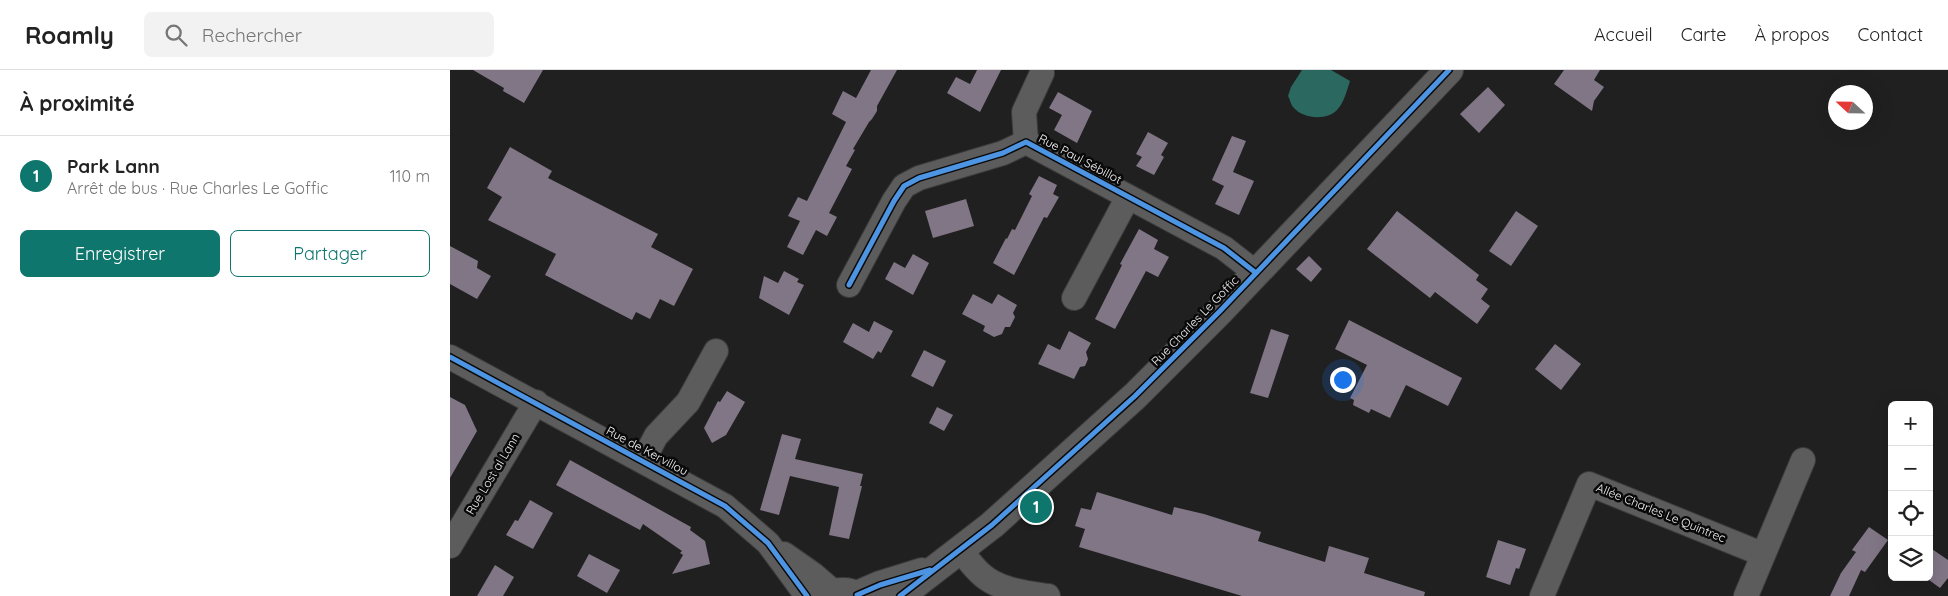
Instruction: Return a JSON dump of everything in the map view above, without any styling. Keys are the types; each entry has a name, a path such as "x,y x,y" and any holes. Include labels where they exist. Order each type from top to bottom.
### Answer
{"street":[{"name":"Rue Charles Le Goffic","path":"900,596 1016,504 1135,396 1449,70"},
{"name":"Rue Paul Sébillot","path":"1026,142 1024,112 1042,73"},
{"name":"Rue Paul Sébillot","path":"1026,142 1224,248 1256,272"},
{"name":"Rue Paul Sébillot","path":"849,285 904,186 919,178 1003,153 1026,142"},
{"path":"1074,298 1128,197"},
{"path":"643,460 656,436 688,402 716,351"},
{"name":"Rue de Kervillou","path":"450,357 714,498 741,518 768,543 844,595"},
{"name":"Rue Lost al Lann","path":"450,546 536,402"},
{"path":"1746,596 1803,460"},
{"name":"Allée Charles Le Quintrec","path":"1542,596 1588,484 1762,554"},
{"name":"Rue de Kervillou","path":"768,543 807,596"},
{"path":"960,550 981,575 990,580 1022,592 1048,596"},
{"name":"Rue Charles Le Goffic","path":"844,595 937,567"}],"shaded area":[{"path":"1302,70 1331,70 1350,81 1343,100 1332,114 1321,117 1308,116 1293,107 1288,96 1291,87"}],"building":[{"path":"473,70 543,70 524,103 503,91 504,88"},
{"path":"871,70 897,70 877,106 877,111 853,149 855,150 846,166 852,169 829,213 837,217 827,236 816,230 803,255 787,247 800,221 788,216 798,197 807,201 846,122 832,114 843,91 856,98"},
{"path":"977,70 1001,70 980,112 947,93 956,77 970,84"},
{"path":"1564,70 1600,70 1594,80 1604,87 1594,101 1592,111 1554,84"},
{"path":"1488,87 1505,105 1479,133 1460,114"},
{"path":"1058,92 1092,111 1077,143 1054,130 1062,115 1049,108"},
{"path":"1148,132 1168,143 1161,155 1164,157 1154,175 1136,166 1142,157 1136,154"},
{"path":"1232,136 1246,141 1233,172 1254,181 1239,215 1215,204 1224,186 1212,180"},
{"path":"510,147 552,171 548,178 658,234 651,247 693,269 674,306 660,299 650,319 636,312 632,320 545,275 556,254 488,220 502,197 487,188"},
{"path":"1039,176 1057,185 1053,194 1059,197 1047,218 1044,217 1014,275 993,263 1012,229 1015,230 1032,196 1029,194"},
{"path":"966,199 974,226 933,238 925,211"},
{"path":"1397,211 1479,275 1476,280 1488,289 1481,299 1490,306 1477,324 1435,292 1430,298 1367,249"},
{"path":"1516,211 1538,226 1511,266 1489,251"},
{"path":"1139,229 1158,240 1154,249 1169,257 1158,277 1146,271 1115,329 1095,319 1122,265 1120,264"},
{"path":"450,246 478,261 477,268 491,276 477,299 450,284"},
{"path":"913,254 929,263 913,295 885,279 894,262 905,268"},
{"path":"1309,256 1322,269 1311,282 1296,269"},
{"path":"784,271 799,279 797,282 804,285 789,315 759,298 764,276 778,283"},
{"path":"973,294 992,304 998,294 1017,305 1013,313 1015,317 1010,327 1005,327 1002,334 994,337 983,331 985,326 962,314"},
{"path":"1349,320 1462,378 1448,406 1406,385 1390,418 1371,409 1369,413 1353,405 1354,400 1350,398 1367,365 1335,349"},
{"path":"874,321 893,331 881,353 878,351 873,359 843,342 853,323 869,332"},
{"path":"1271,329 1289,335 1268,398 1250,393"},
{"path":"1069,331 1091,343 1086,352 1088,359 1085,366 1080,367 1074,379 1038,364 1048,344 1060,350"},
{"path":"1555,344 1581,364 1561,390 1535,369"},
{"path":"924,350 946,361 933,387 911,376"},
{"path":"727,391 745,402 726,435 712,443 704,428 718,401 720,402"},
{"path":"450,397 465,405 477,431 450,478"},
{"path":"937,407 953,415 944,431 929,423"},
{"path":"782,434 801,439 795,459 863,474 860,486 862,486 849,539 829,535 839,487 790,476 779,515 760,510"},
{"path":"570,460 691,527 690,530 705,541 710,564 672,574 683,555 680,553 682,551 643,524 640,530 556,485"},
{"path":"1097,492 1172,515 1174,507 1204,514 1261,532 1258,541 1325,562 1329,546 1369,558 1364,573 1425,592 1424,596 1242,596 1079,547 1085,529 1075,526 1081,508 1091,510"},
{"path":"530,500 553,513 533,549 506,535 515,520 518,521"},
{"path":"1869,527 1888,540 1865,572 1861,570 1849,596 1830,596 1841,573 1856,552 1852,550"},
{"path":"1498,540 1526,549 1519,569 1516,568 1510,585 1486,577"},
{"path":"1933,550 1948,560 1948,578 1940,588 1930,581 1933,581"},
{"path":"589,554 620,570 607,593 577,576"},
{"path":"495,565 514,577 510,584 503,596 477,596"}],"cycle path":[{"path":"900,596 992,525 1135,396 1220,311 1449,70"},
{"path":"849,285 904,186 919,178 1003,153 1026,142 1224,248 1256,273"},
{"path":"450,357 725,506 768,543 807,596"},
{"path":"857,595 880,585 930,570"}],"place":[{"name":"Park Lann","path":"1036,507"}]}
